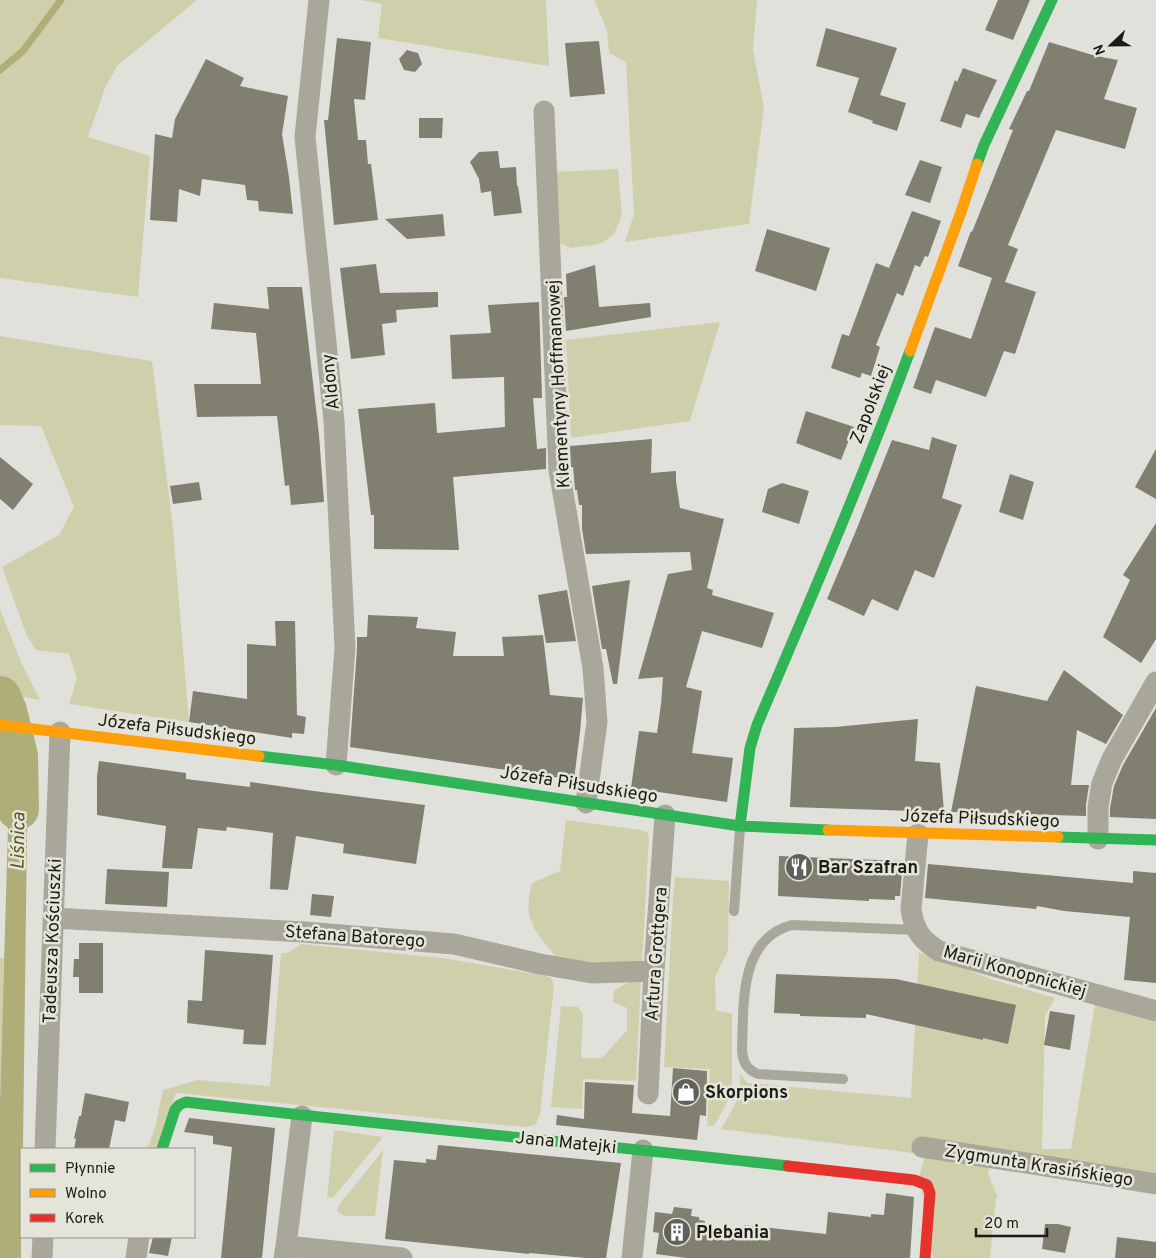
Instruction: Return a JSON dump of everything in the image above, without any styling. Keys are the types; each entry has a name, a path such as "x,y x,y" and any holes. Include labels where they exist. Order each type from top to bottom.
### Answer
{"street":[{"name":"Aldony","path":"319,0 305,138 334,421 345,648 336,765"},
{"name":"Zapolskiej","path":"740,826 750,748 756,725 841,527 888,410 984,146 1052,0"},
{"name":"Klementyny Hoffmanowej","path":"544,111 559,470 593,668 597,722 586,803"},
{"path":"1098,839 1098,807 1102,783 1112,758 1156,682"},
{"name":"Józefa Piłsudskiego","path":"0,725 336,765 740,826 918,834 1156,840"},
{"name":"Tadeusza Kościuszki","path":"45,1148 60,732"},
{"name":"Artura Grottgera","path":"648,1094 665,815"},
{"path":"916,930 911,899 918,834"},
{"name":"Stefana Batorego","path":"53,918 294,932 454,944 540,964 592,973 654,971"},
{"name":"Marii Konopnickiej","path":"916,930 930,945 939,951 1156,1011"},
{"name":"Jana Matejki","path":"162,1148 175,1110 179,1105 186,1102 302,1116 643,1150 914,1180 927,1185 930,1193 925,1258"},
{"path":"302,1116 285,1252 402,1258"},
{"name":"Zygmunta Krasińskiego","path":"922,1147 1156,1184"},
{"path":"632,1258 643,1150"},
{"path":"42,1258 43,1238"},
{"path":"136,1258 139,1238"}],"lane":[{"path":"734,912 740,826"},
{"path":"842,1079 758,1074 751,1071 745,1065 742,1058 744,992 746,976 751,963 764,942 772,934 781,928 792,925 916,930"}],"green space":[{"path":"0,0 197,0 117,66 105,88 88,137 150,156 138,297 0,278"},
{"path":"360,0 546,0 549,66 378,38 382,4"},
{"path":"594,0 757,0 753,50 764,107 749,224 625,242 634,214 626,62 609,53 607,30"},
{"path":"618,169 622,215 614,234 599,244 571,248 560,243 553,172"},
{"path":"720,322 690,421 571,438 566,340"},
{"path":"0,336 152,361 173,528 189,722 69,704 77,678 69,654 36,650 27,636 2,567 59,535 74,507 41,426 0,425"},
{"path":"0,609 22,664 40,700 16,696 0,676"},
{"path":"566,820 647,832 649,837 642,963 562,963 542,940 534,927 528,910 532,883 560,871"},
{"path":"675,877 729,881 728,951 715,977 716,1011 732,1013 732,1093 714,1126 707,1126 710,1069 664,1067"},
{"path":"301,944 442,958 551,978 554,985 540,1115 535,1125 524,1127 176,1093 156,1148 147,1148 155,1128 163,1090 197,1080 270,1086 281,953 288,953"},
{"path":"919,952 994,980 1055,998 1045,1016 1042,1149 1071,1149 1095,1004 1156,1020 1156,1192 991,1165 988,1174 998,1198 996,1198 990,1258 933,1258 919,1177 924,1159 913,1153 721,1129 740,1095 740,1073 747,1083 911,1098"},
{"path":"0,958 4,958 0,1103"},
{"path":"633,979 641,979 636,1081 583,1079 582,1109 551,1107 561,1006 578,1007 583,1014 581,1058 602,1058 627,1030 627,1008 613,1002 614,991"},
{"path":"334,1130 383,1137 333,1198 327,1197"},
{"path":"383,1150 375,1216 344,1216 337,1211 339,1205"}],"water":[{"path":"3,748 28,753 23,1148 20,1148 21,1258 0,1258 0,1103 8,827 8,767"}],"building":[{"path":"998,0 1030,0 1013,40 985,30"},
{"path":"826,28 897,48 880,95 906,103 897,131 872,123 873,121 848,112 859,78 816,66"},
{"path":"337,38 371,42 365,100 354,99 358,140 366,140 368,164 371,164 378,220 334,225 324,120 328,120"},
{"path":"599,41 605,94 570,97 565,43"},
{"path":"1049,42 1096,56 1118,60 1104,99 1137,108 1125,149 1056,130 1008,245 1018,249 1005,282 1036,292 1015,354 1004,351 986,397 936,380 931,394 913,388 935,327 971,339 992,278 958,266 1013,130 1009,129 1027,91 1029,91"},
{"path":"407,50 418,53 422,64 415,72 404,70 399,59"},
{"path":"206,59 244,78 240,86 288,96 282,134 293,214 259,211 258,201 247,200 245,185 202,179 200,196 179,189 177,222 150,220 155,134 172,138 175,119"},
{"path":"963,68 997,80 979,118 966,114 961,128 940,121 955,80 957,82"},
{"path":"419,118 443,118 442,138 419,138"},
{"path":"498,151 500,168 516,167 522,213 494,216 491,191 481,193 479,179 470,162 479,152"},
{"path":"920,160 942,167 930,203 905,195"},
{"path":"912,211 941,221 928,257 925,256 920,267 915,265 903,296 897,293 876,345 880,347 871,376 862,373 860,378 831,368 842,334 849,336 876,263 889,268"},
{"path":"443,214 445,236 407,239 385,219"},
{"path":"767,229 830,248 816,291 755,271"},
{"path":"376,264 380,293 438,292 438,307 396,310 397,322 382,324 385,355 351,359 340,268"},
{"path":"595,265 599,307 650,303 651,317 566,331 564,297 567,297 566,274"},
{"path":"267,287 302,287 319,435 324,502 291,505 289,485 285,486 277,416 197,417 194,384 261,384 256,333 211,329 214,303 269,309"},
{"path":"539,302 542,398 533,398 537,449 546,448 546,469 453,477 459,550 374,549 374,515 371,515 358,409 435,403 437,433 505,427 504,377 452,379 450,335 491,333 488,305"},
{"path":"806,411 854,427 841,460 796,443"},
{"path":"932,437 957,445 942,498 962,505 934,578 915,570 898,611 872,599 864,616 827,599 892,440 929,450"},
{"path":"652,439 651,473 676,471 680,508 724,519 707,588 713,590 712,595 774,613 762,648 702,631 686,687 702,691 692,753 733,758 727,802 631,788 639,731 657,733 663,677 638,679 668,574 692,570 690,552 586,554 582,529 582,505 579,505 577,490 575,490 570,446"},
{"path":"1156,449 1156,499 1135,487"},
{"path":"0,457 33,484 13,510 0,499"},
{"path":"1010,474 1034,482 1023,520 999,512"},
{"path":"199,482 202,500 173,504 170,486"},
{"path":"782,483 809,491 799,524 762,512 768,489"},
{"path":"1156,523 1156,639 1141,663 1103,637 1130,580 1123,575"},
{"path":"630,580 617,684 613,684 606,649 602,649 592,586"},
{"path":"567,590 576,641 546,643 538,595"},
{"path":"368,615 418,617 416,628 456,632 453,656 504,656 502,637 543,635 550,695 583,698 574,780 350,747 357,637 367,637"},
{"path":"275,621 295,621 297,715 306,717 304,734 292,733 292,738 189,722 193,691 247,699 247,644 276,646"},
{"path":"1064,670 1123,715 1106,744 1077,730 1071,785 1089,785 1086,816 951,812 976,686 1047,701"},
{"path":"1156,708 1156,819 1110,817 1114,786 1123,765"},
{"path":"918,719 915,761 940,763 944,812 790,807 794,728 835,727"},
{"path":"99,761 186,773 186,779 250,787 250,782 425,805 416,864 343,853 344,844 296,836 288,890 270,889 273,833 227,827 226,831 198,828 192,869 162,868 166,826 97,815"},
{"path":"779,856 903,861 900,896 895,896 895,900 869,899 869,901 778,896"},
{"path":"928,864 1133,883 1133,871 1156,873 1156,983 1124,980 1130,917 1064,911 1037,906 1036,909 925,898"},
{"path":"107,869 169,872 167,907 105,904"},
{"path":"312,894 334,896 331,917 310,915"},
{"path":"79,943 103,943 103,993 79,993 79,977 73,977 74,959 79,959"},
{"path":"205,950 273,955 266,1045 243,1044 244,1030 187,1023 188,1000 202,1001"},
{"path":"776,974 896,979 1016,1005 1008,1044 866,1014 866,1018 800,1016 800,1014 774,1013"},
{"path":"1050,1011 1075,1015 1070,1050 1044,1045"},
{"path":"673,1068 707,1071 706,1116 700,1115 697,1140 556,1125 557,1115 584,1119 585,1082 634,1085 632,1113 670,1116"},
{"path":"85,1093 129,1102 125,1122 115,1120 109,1148 74,1148 76,1139 74,1138 79,1116 81,1116"},
{"path":"189,1118 275,1128 262,1258 221,1258 232,1147 213,1144 213,1136 184,1132"},
{"path":"438,1145 621,1163 606,1258 529,1254 385,1239 394,1160 426,1163 426,1159 436,1160"},
{"path":"886,1193 914,1197 910,1258 686,1258 656,1254 659,1233 653,1232 655,1212 672,1214 674,1207 692,1209 691,1216 699,1217 699,1220 705,1221 705,1226 744,1231 744,1225 826,1234 828,1212 871,1217 871,1214 884,1215"},
{"path":"1045,1224 1071,1227 1065,1253 1042,1249"},
{"path":"1117,1237 1156,1242 1156,1258 1115,1258"},
{"path":"153,1238 172,1238 168,1256 149,1253"}],"waterway":[{"path":"0,70 23,51 61,0"},
{"name":"Liśnica","path":"0,697 6,711 17,756 18,809"}],"traffic: fast":[{"path":"977,164 984,145 1052,0"},
{"path":"740,826 750,748 757,725 855,492 910,351"},
{"path":"259,756 336,765 740,826 828,830"},
{"path":"1058,837 1156,840"},
{"path":"162,1148 175,1110 179,1105 186,1102 788,1166"}],"traffic: slow":[{"path":"910,351 977,164"},
{"path":"0,725 259,756"},
{"path":"828,830 1058,837"}],"traffic: jam":[{"path":"788,1166 914,1180 927,1185 930,1193 925,1258"}],"place":[{"name":"Bar Szafran","path":"799,867"},
{"name":"Skorpions","path":"686,1092"},
{"name":"Plebania","path":"677,1232"}]}
